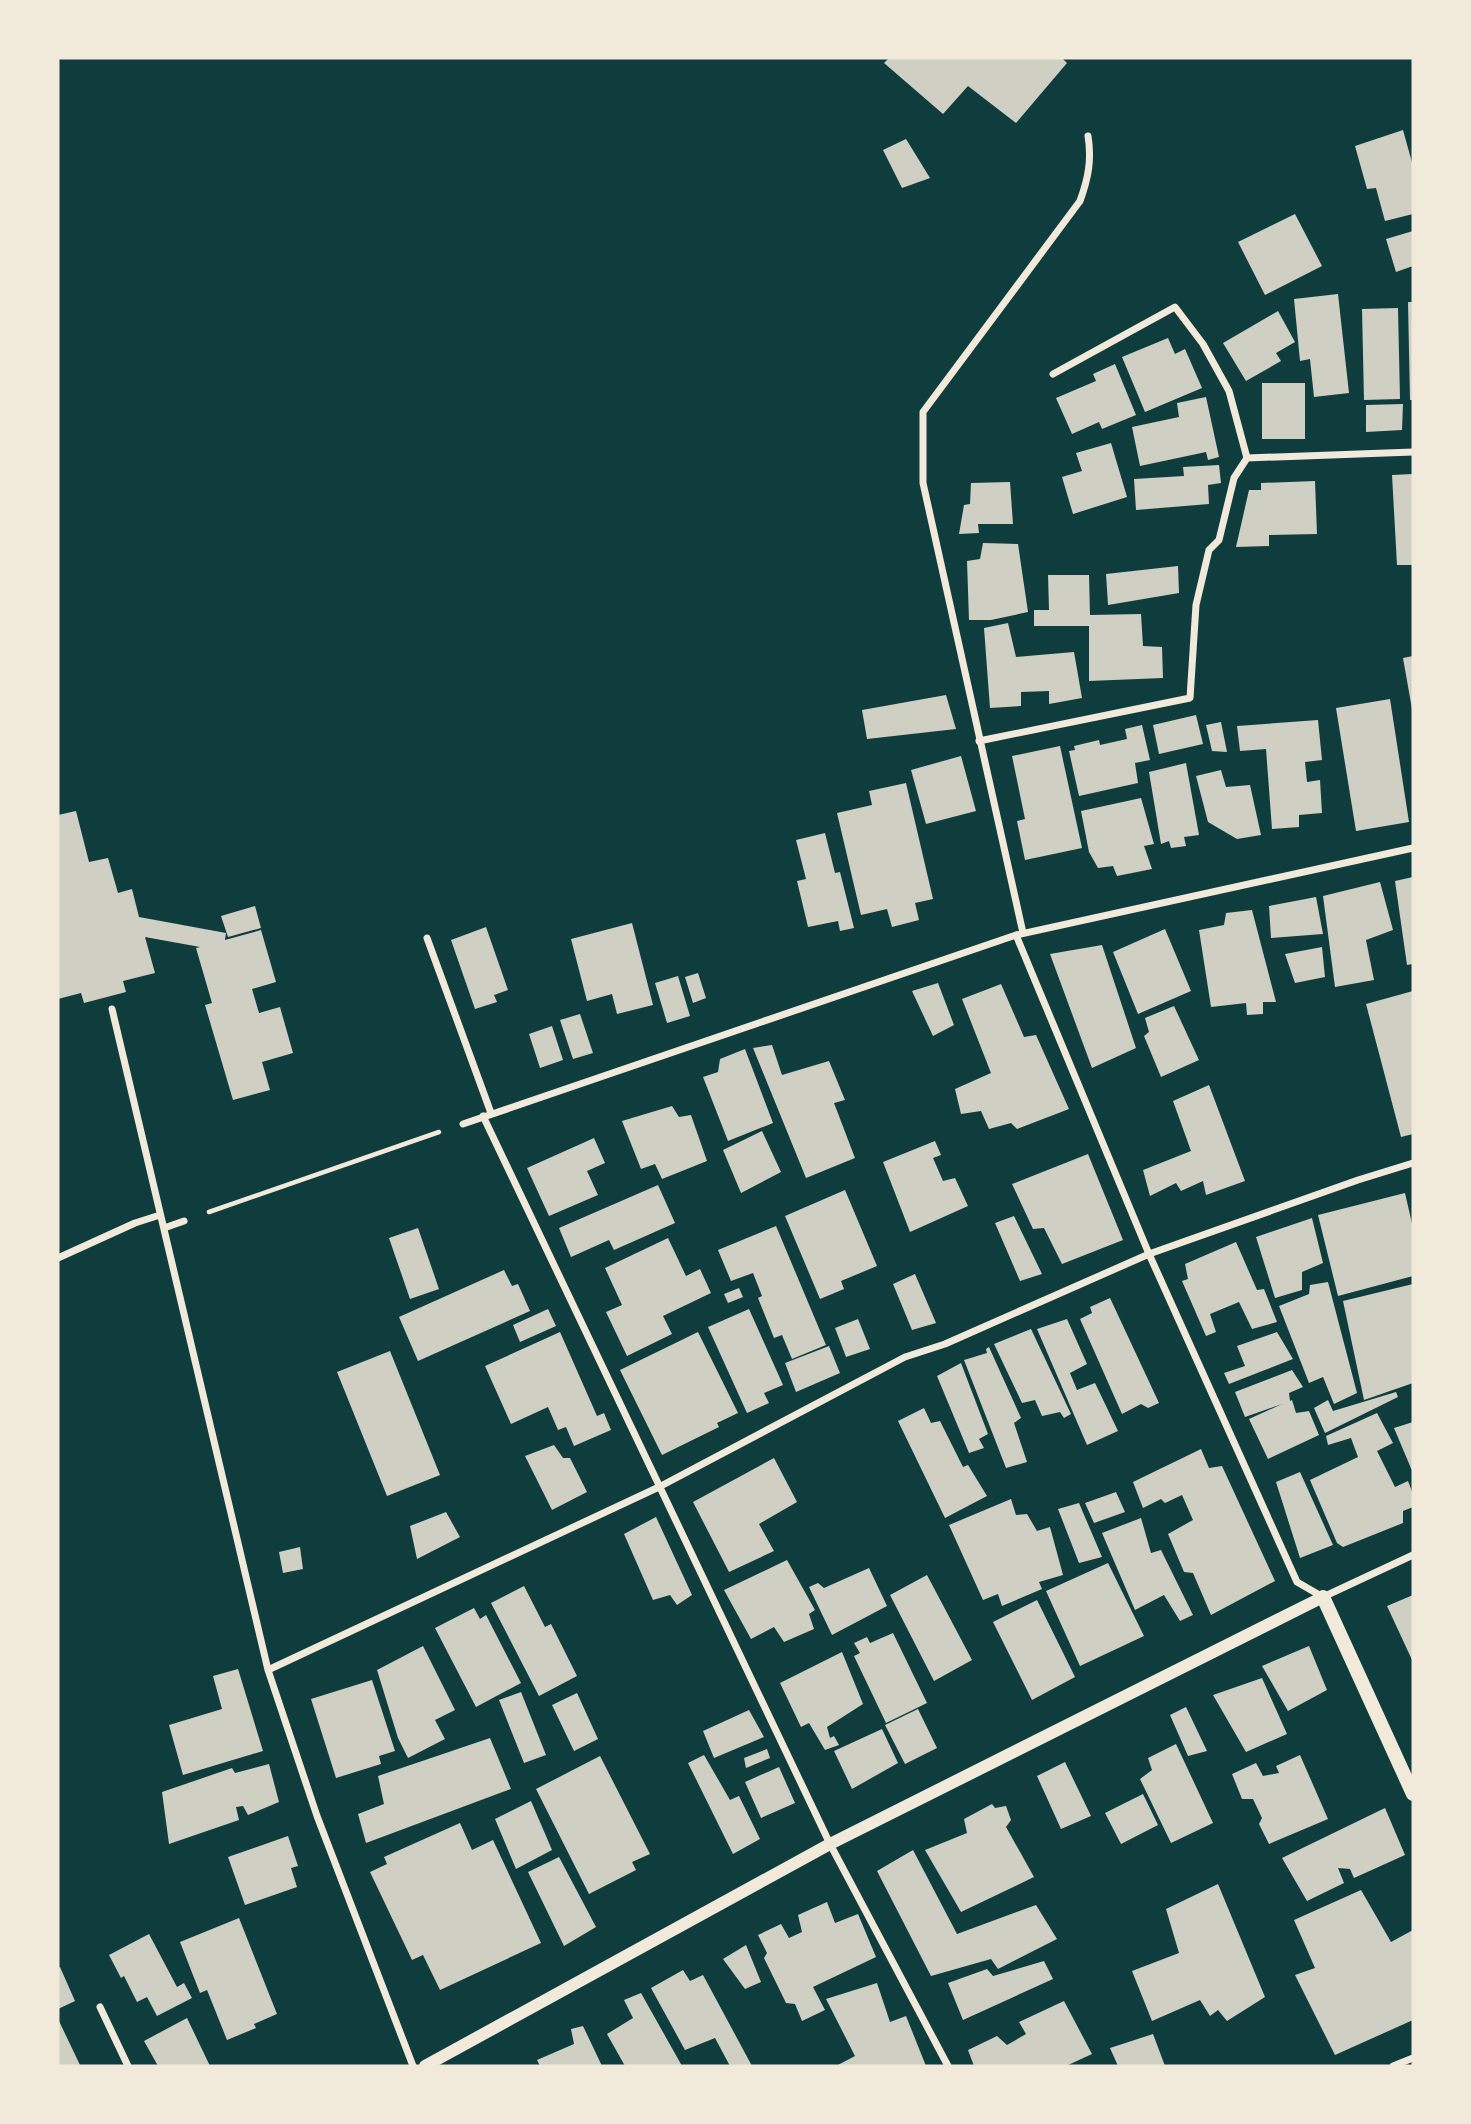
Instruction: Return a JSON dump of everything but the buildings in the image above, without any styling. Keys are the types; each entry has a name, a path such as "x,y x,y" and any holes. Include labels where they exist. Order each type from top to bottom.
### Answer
{"main road":[{"path":"1324,1597 1413,1794"}],"street":[{"path":"1088,136 1091,152 1089,174 1080,201 923,412 923,483 1020,934 1149,1254 1297,1582 1324,1597"},
{"path":"979,741 1190,698 1196,605 1209,550 1219,540 1234,478 1247,458 1229,391 1203,344 1174,307 1053,374"},
{"path":"1247,458 1413,452"},
{"path":"463,1124 1020,934 1413,848"},
{"path":"426,938 491,1113"},
{"path":"112,1009 268,1670 317,1816 413,2066"},
{"path":"483,1116 830,1844 948,2066"},
{"path":"268,1670 659,1487 905,1357 944,1344 1149,1254 1413,1163"},
{"path":"58,1258 135,1223 160,1215"},
{"path":"163,1228 184,1221"},
{"path":"425,2066 830,1844 1413,1555"},
{"path":"100,2007 128,2066"},
{"path":"1393,2066 1413,2059"}],"path":[{"path":"184,1221 463,1124"}]}
